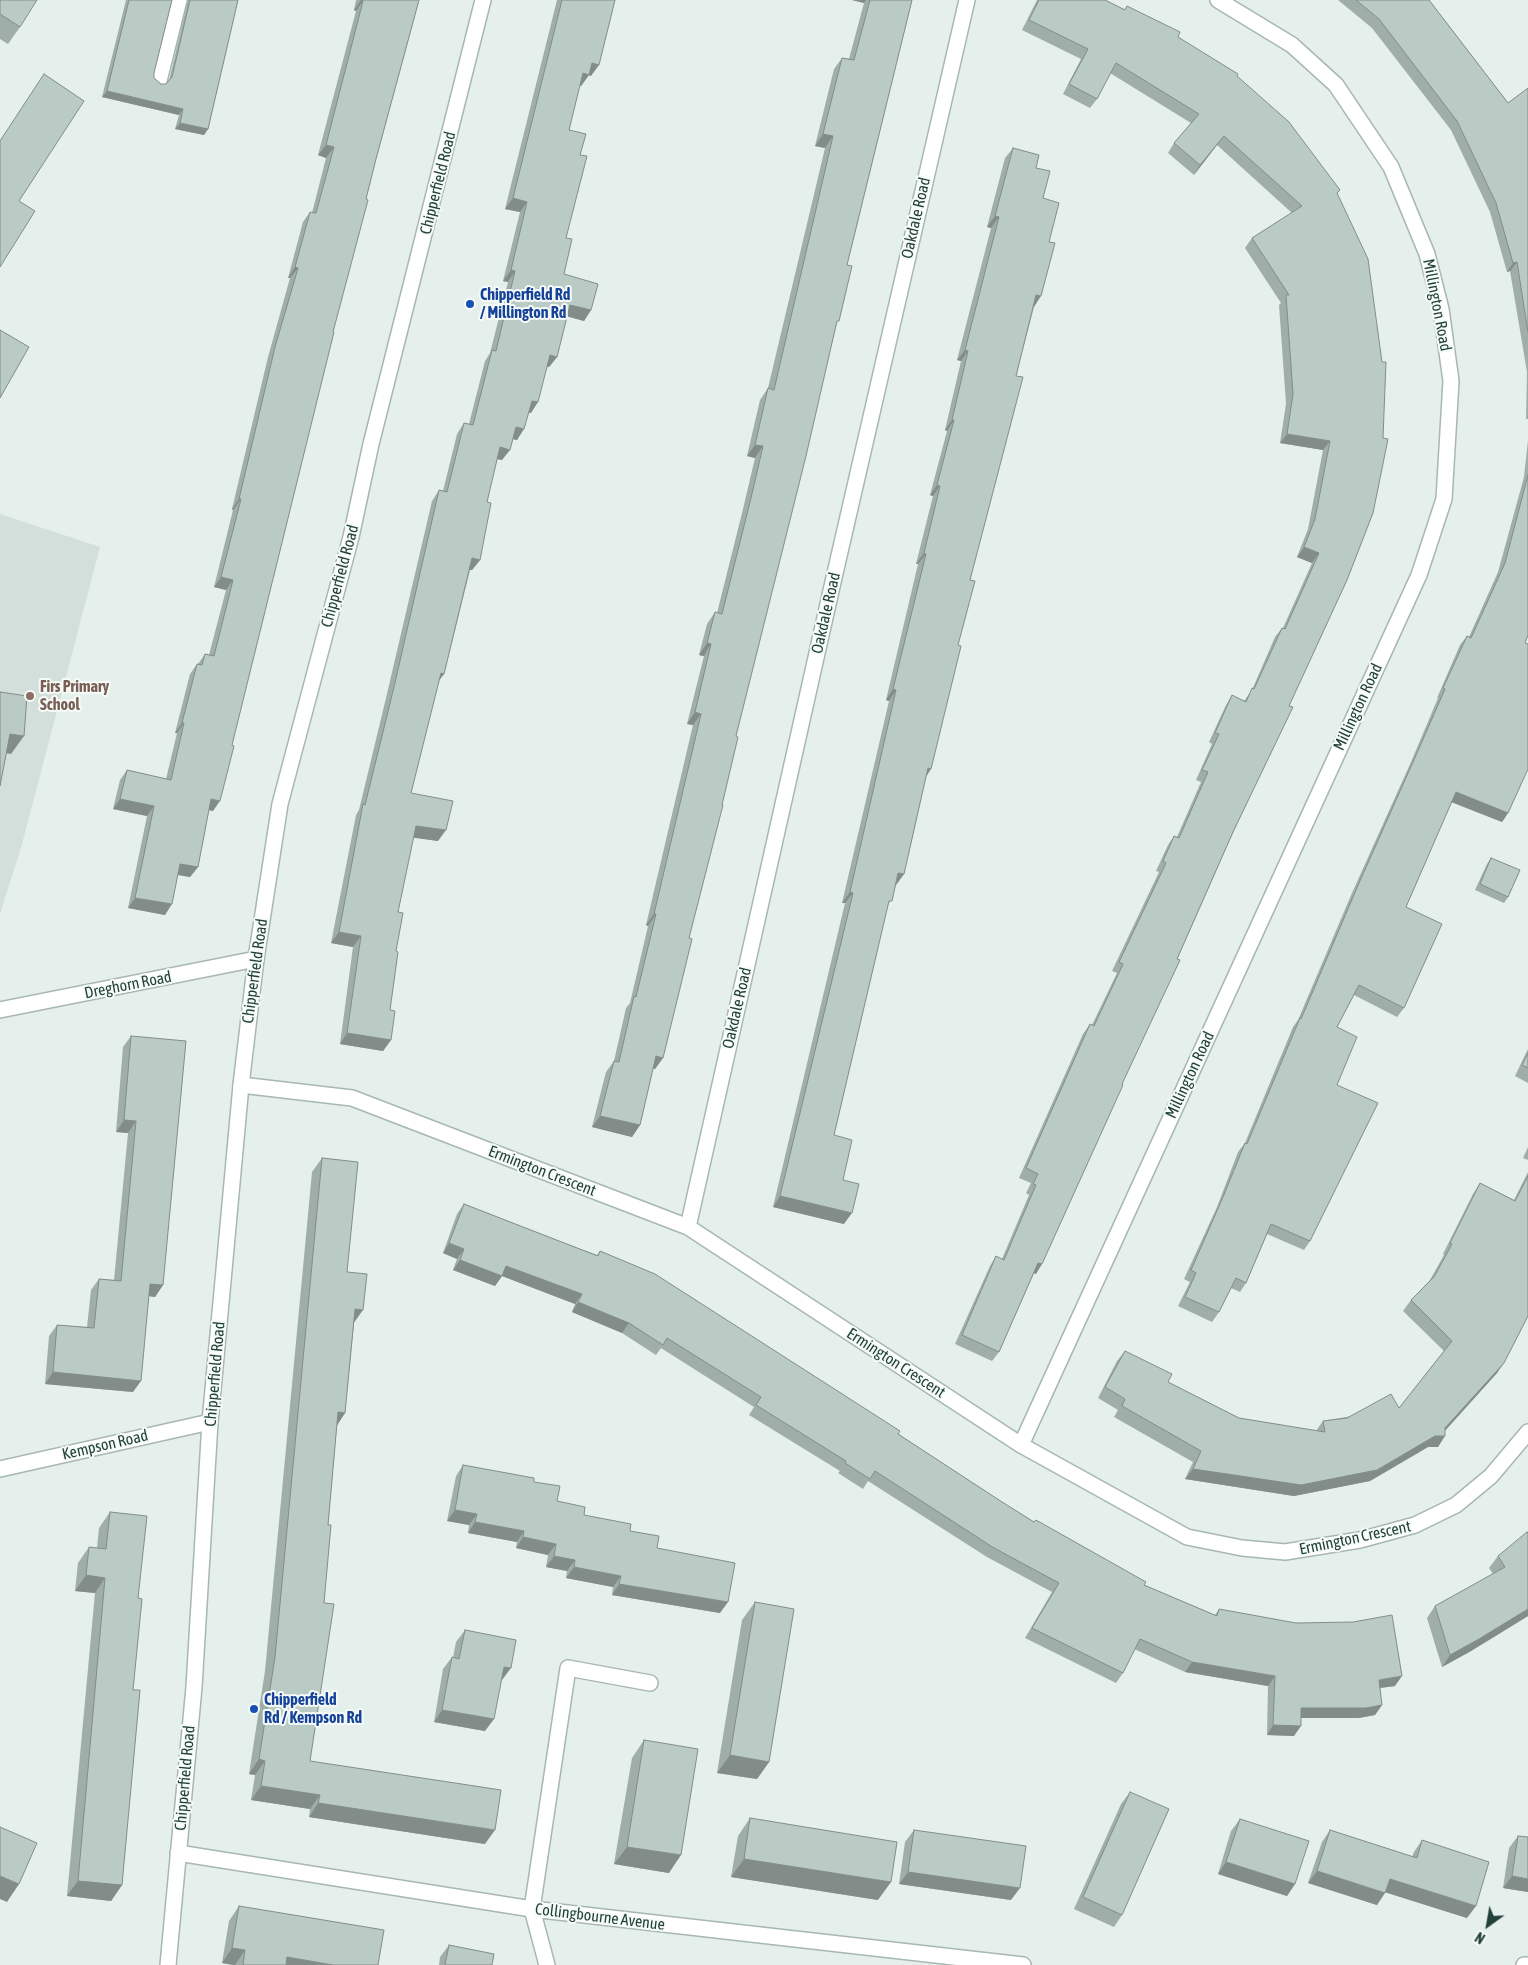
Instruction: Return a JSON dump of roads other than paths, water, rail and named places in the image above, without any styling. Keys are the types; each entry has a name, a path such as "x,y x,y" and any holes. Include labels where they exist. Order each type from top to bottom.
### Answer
{"street":[{"path":"159,81 179,0"},
{"name":"Chipperfield Road","path":"168,1965 194,1687 210,1422 241,1086 256,959 280,804 351,537 371,444 483,0"},
{"name":"Oakdale Road","path":"688,1227 830,592 967,0"},
{"name":"Millington Road","path":"1021,1445 1419,575 1444,499 1451,381 1441,309 1427,254 1392,167 1336,86 1292,45 1218,0"},
{"name":"Dreghorn Road","path":"0,1010 256,959"},
{"name":"Ermington Crescent","path":"241,1086 352,1098 688,1227 1021,1445 1187,1537 1242,1548 1284,1552 1360,1540 1415,1525 1456,1504 1492,1476 1528,1432"},
{"name":"Kempson Road","path":"0,1469 210,1422"},
{"path":"547,1965 532,1909 568,1668 650,1684"},
{"name":"Collingbourne Avenue","path":"178,1853 532,1909 1024,1965"},
{"path":"1524,1965 1528,1964"}],"place":[{"name":"Chipperfield Rd / Millington Rd","path":"470,304"},
{"name":"Firs Primary School","path":"30,696"},
{"name":"Chipperfield Rd / Kempson Rd","path":"254,1709"}]}
